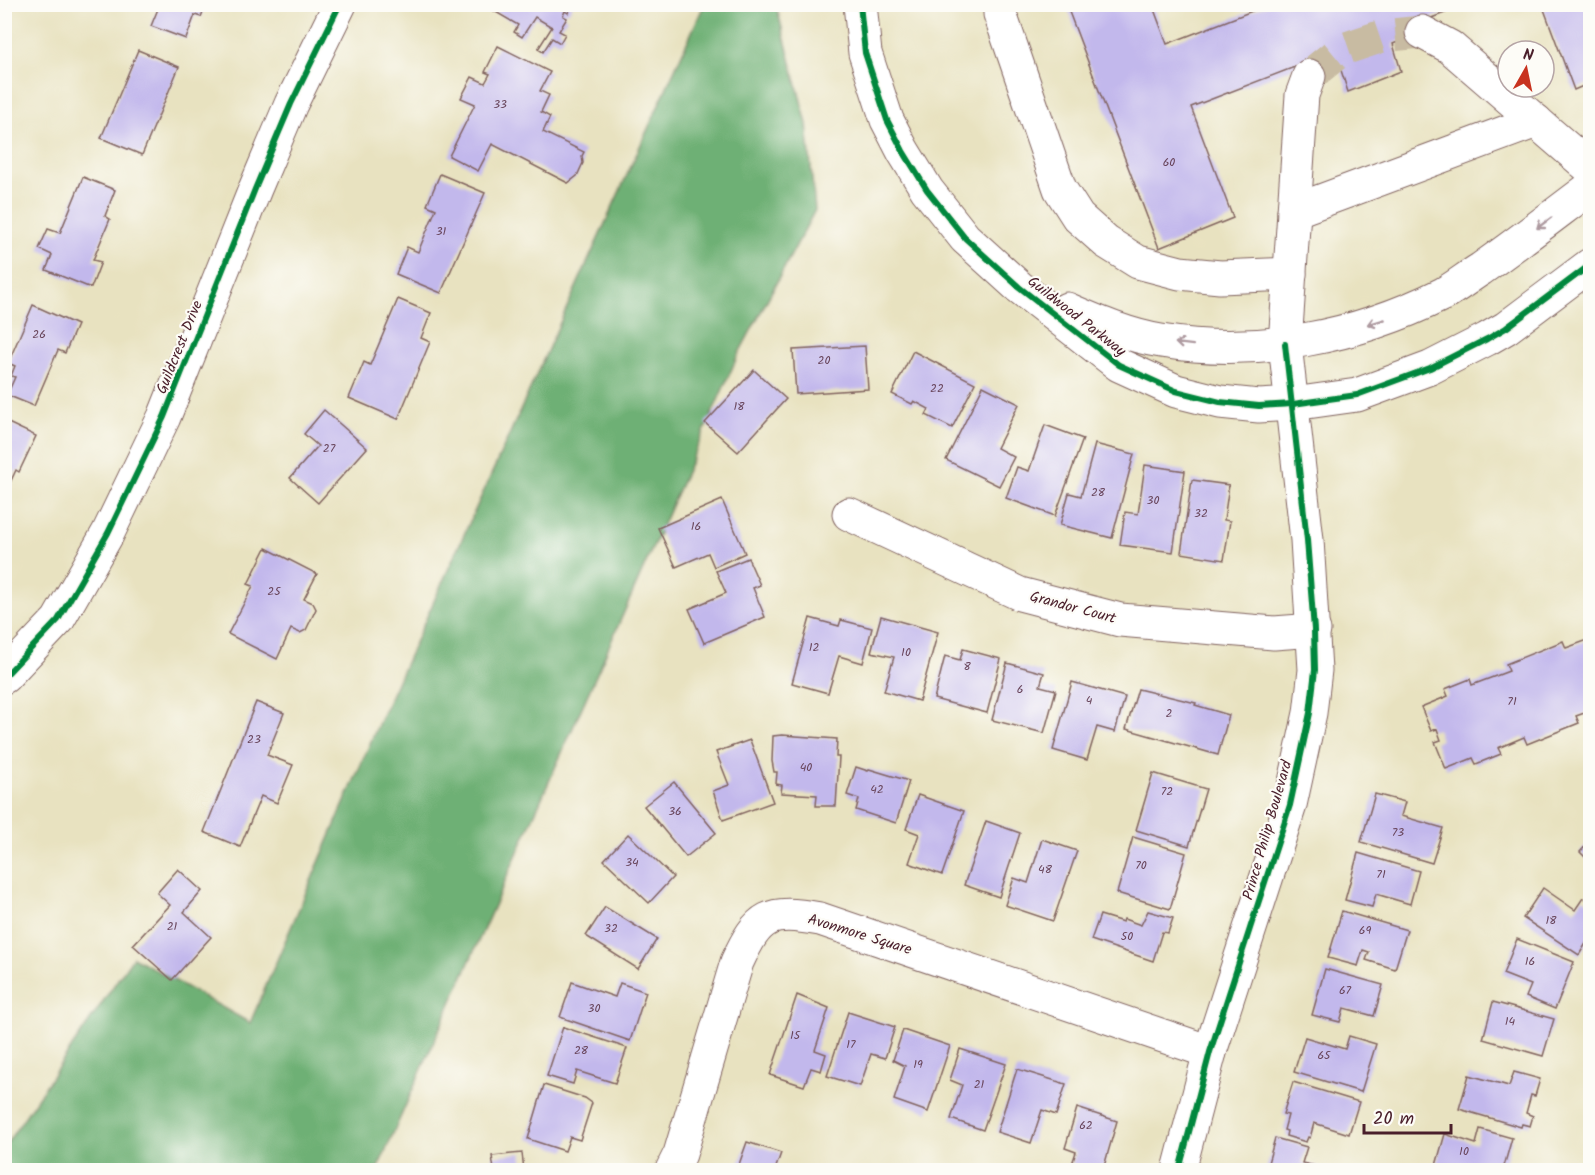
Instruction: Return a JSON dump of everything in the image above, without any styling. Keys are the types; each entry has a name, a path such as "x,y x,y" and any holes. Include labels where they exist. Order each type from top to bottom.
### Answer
{"street":[{"name":"Guildcrest Drive","path":"4,677 58,620 108,533 164,417 291,104 340,4"},
{"name":"Guildwood Parkway","path":"860,4 865,53 887,120 903,152 927,190 965,238 1019,287 1119,365 1176,391 1220,402 1259,406 1293,404 1357,395 1430,368 1506,328 1590,265"},
{"path":"1000,4 1000,14 1060,189 1078,217 1106,242 1138,262 1180,273 1221,278 1290,274"},
{"path":"1422,32 1450,47 1590,168"},
{"name":"Prince Philip Boulevard","path":"1179,1170 1210,1052 1290,806 1310,713 1315,670 1308,540 1285,344 1302,95 1309,76"},
{"path":"1294,211 1536,121"},
{"name":"Guildwood Parkway","path":"1019,287 1108,327 1159,341 1207,347 1285,344 1336,333 1387,318 1444,293 1499,256 1590,188"},
{"name":"Grandor Court","path":"849,514 1020,594 1120,620 1274,633 1314,630"},
{"name":"Avonmore Square","path":"672,1170 680,1154 737,962 751,933 766,918 794,915 819,919 1210,1052"}],"green space":[{"path":"704,5 776,5 807,124 815,210 738,355 377,1170 5,1170 5,1146 133,957 250,1023 380,720"}],"building":[{"path":"160,4 206,4 201,17 195,15 186,39 151,26"},
{"path":"1066,4 1152,4 1167,44 1270,4 1466,5 1418,23 1422,32 1393,44 1401,71 1348,92 1339,64 1309,76 1305,63 1191,107 1233,218 1159,248"},
{"path":"1542,4 1590,4 1590,83 1574,90"},
{"path":"498,5 573,5 568,13 565,11 563,16 567,18 559,31 565,34 560,43 552,38 543,52 538,49 552,27 535,17 522,37 514,32 518,25 494,11"},
{"path":"498,46 550,72 540,91 549,95 541,112 550,117 543,132 584,152 583,163 577,176 568,183 492,144 478,171 449,156 475,104 461,98 472,77 485,83 490,74 485,72"},
{"path":"138,50 179,67 142,155 101,138"},
{"path":"440,174 485,193 441,293 396,274 407,247 418,252 436,209 427,205"},
{"path":"83,177 115,190 105,216 110,219 93,260 101,262 91,288 46,270 52,255 39,249 48,229 60,233"},
{"path":"398,299 431,313 421,338 430,342 398,419 349,398 364,362 370,365"},
{"path":"33,305 77,325 65,353 58,350 34,406 7,395 15,377 11,376 15,366 8,363"},
{"path":"865,346 868,389 796,394 793,350"},
{"path":"913,351 975,383 952,428 926,415 929,409 892,394"},
{"path":"754,370 786,399 738,452 705,423"},
{"path":"983,386 1019,404 997,448 1014,457 999,486 946,460"},
{"path":"324,410 367,448 318,503 290,478 318,446 304,434"},
{"path":"4,421 36,436 19,472 16,470 7,489 4,488"},
{"path":"1045,425 1083,439 1055,516 1006,498 1017,467 1029,471"},
{"path":"1095,444 1134,454 1112,538 1060,525 1069,493 1081,496"},
{"path":"1145,465 1185,471 1173,552 1120,545 1125,512 1138,514"},
{"path":"1192,480 1229,485 1224,520 1230,521 1224,560 1181,553"},
{"path":"722,500 745,553 714,567 708,553 676,567 658,528"},
{"path":"266,548 317,574 304,599 313,603 316,609 306,630 300,633 291,629 277,659 228,634 253,586 248,584"},
{"path":"748,558 760,585 753,588 765,617 704,643 689,609 726,593 716,571"},
{"path":"881,616 938,632 919,701 884,691 894,657 871,652"},
{"path":"810,618 839,626 841,620 872,628 863,663 839,656 828,693 792,683"},
{"path":"1590,635 1590,711 1576,716 1579,723 1527,744 1524,737 1498,748 1501,754 1476,764 1473,758 1446,769 1435,742 1441,740 1437,729 1431,731 1421,707 1448,696 1445,689 1470,679 1472,685 1509,671 1506,664 1563,641 1566,648 1588,640"},
{"path":"963,649 1001,659 987,713 934,699 945,656 960,660"},
{"path":"1007,663 1044,673 1040,686 1056,690 1044,733 992,720"},
{"path":"1072,682 1125,697 1115,732 1097,727 1087,760 1053,750"},
{"path":"1138,689 1196,703 1195,705 1229,715 1218,755 1126,729"},
{"path":"256,702 284,713 267,755 293,765 277,803 261,796 240,847 204,832"},
{"path":"773,736 837,739 836,757 839,757 836,806 816,806 817,795 781,793 782,785 776,784 777,772 774,772 772,761"},
{"path":"750,740 773,802 723,820 713,791 729,785 716,752"},
{"path":"856,767 909,781 896,823 856,810 859,799 847,795"},
{"path":"1153,773 1206,789 1189,846 1136,830"},
{"path":"674,782 716,833 686,857 644,806"},
{"path":"1375,794 1405,802 1401,816 1443,828 1432,863 1361,842"},
{"path":"918,795 964,811 942,875 909,863 919,834 906,829"},
{"path":"986,821 1020,833 999,897 964,885"},
{"path":"628,834 673,877 649,903 604,860"},
{"path":"1133,837 1186,853 1170,909 1117,893"},
{"path":"1042,839 1077,851 1053,921 1005,905 1014,878 1028,883"},
{"path":"1590,841 1590,862 1580,852"},
{"path":"1358,853 1419,871 1410,904 1376,894 1372,907 1345,900"},
{"path":"178,869 202,891 184,912 211,937 172,980 133,945 170,905 157,893"},
{"path":"1543,888 1575,910 1583,898 1590,903 1590,937 1579,955 1523,918"},
{"path":"605,907 657,939 638,969 586,936"},
{"path":"1148,911 1173,918 1168,933 1162,932 1153,961 1091,940 1100,915 1123,922 1124,919 1141,925"},
{"path":"1342,911 1407,930 1395,969 1366,960 1369,952 1363,950 1358,966 1328,958"},
{"path":"1517,939 1574,962 1555,1009 1526,997 1531,985 1503,974"},
{"path":"1325,969 1383,985 1374,1016 1344,1008 1340,1022 1312,1015"},
{"path":"572,982 615,997 620,983 646,992 630,1041 560,1017"},
{"path":"797,995 829,1008 815,1050 826,1054 821,1071 811,1068 804,1086 770,1075"},
{"path":"1493,1002 1554,1019 1543,1056 1483,1039"},
{"path":"848,1012 895,1027 885,1058 871,1054 860,1086 827,1076"},
{"path":"563,1027 627,1048 615,1083 577,1071 573,1084 547,1076"},
{"path":"903,1030 950,1046 928,1112 894,1100 905,1066 893,1060"},
{"path":"1349,1036 1376,1044 1361,1092 1294,1072 1305,1037 1345,1049"},
{"path":"960,1049 1006,1064 983,1130 951,1119 962,1085 950,1080"},
{"path":"1017,1069 1066,1084 1056,1115 1042,1110 1031,1143 997,1132"},
{"path":"1514,1072 1540,1079 1535,1096 1531,1095 1526,1113 1533,1116 1530,1126 1522,1124 1521,1127 1459,1109 1469,1075 1509,1086"},
{"path":"1293,1082 1359,1102 1349,1134 1314,1123 1310,1138 1308,1137 1306,1142 1286,1136 1287,1131 1284,1130 1288,1115 1283,1114"},
{"path":"544,1085 585,1098 592,1103 580,1140 570,1137 565,1151 528,1139"},
{"path":"1077,1108 1117,1121 1103,1170 1072,1164 1076,1152 1065,1148"},
{"path":"1480,1129 1512,1138 1503,1170 1435,1169 1445,1134 1476,1144"},
{"path":"1275,1138 1307,1147 1302,1163 1333,1170 1266,1170"},
{"path":"747,1142 781,1153 775,1170 737,1170"},
{"path":"522,1153 524,1170 494,1170 492,1156"}],"tunnel":[{"path":"1309,76 1341,50 1382,36 1422,32"}],"cycle path":[{"path":"4,677 58,620 108,533 164,417 291,104 340,4"},
{"path":"860,4 865,53 887,120 927,190 965,238 1019,287 1119,365 1176,391 1220,402 1259,406 1293,404 1357,395 1430,368 1487,339 1506,328 1590,265"},
{"path":"1179,1170 1210,1052 1290,805 1310,713 1315,670 1314,630 1307,540 1285,344"}]}
